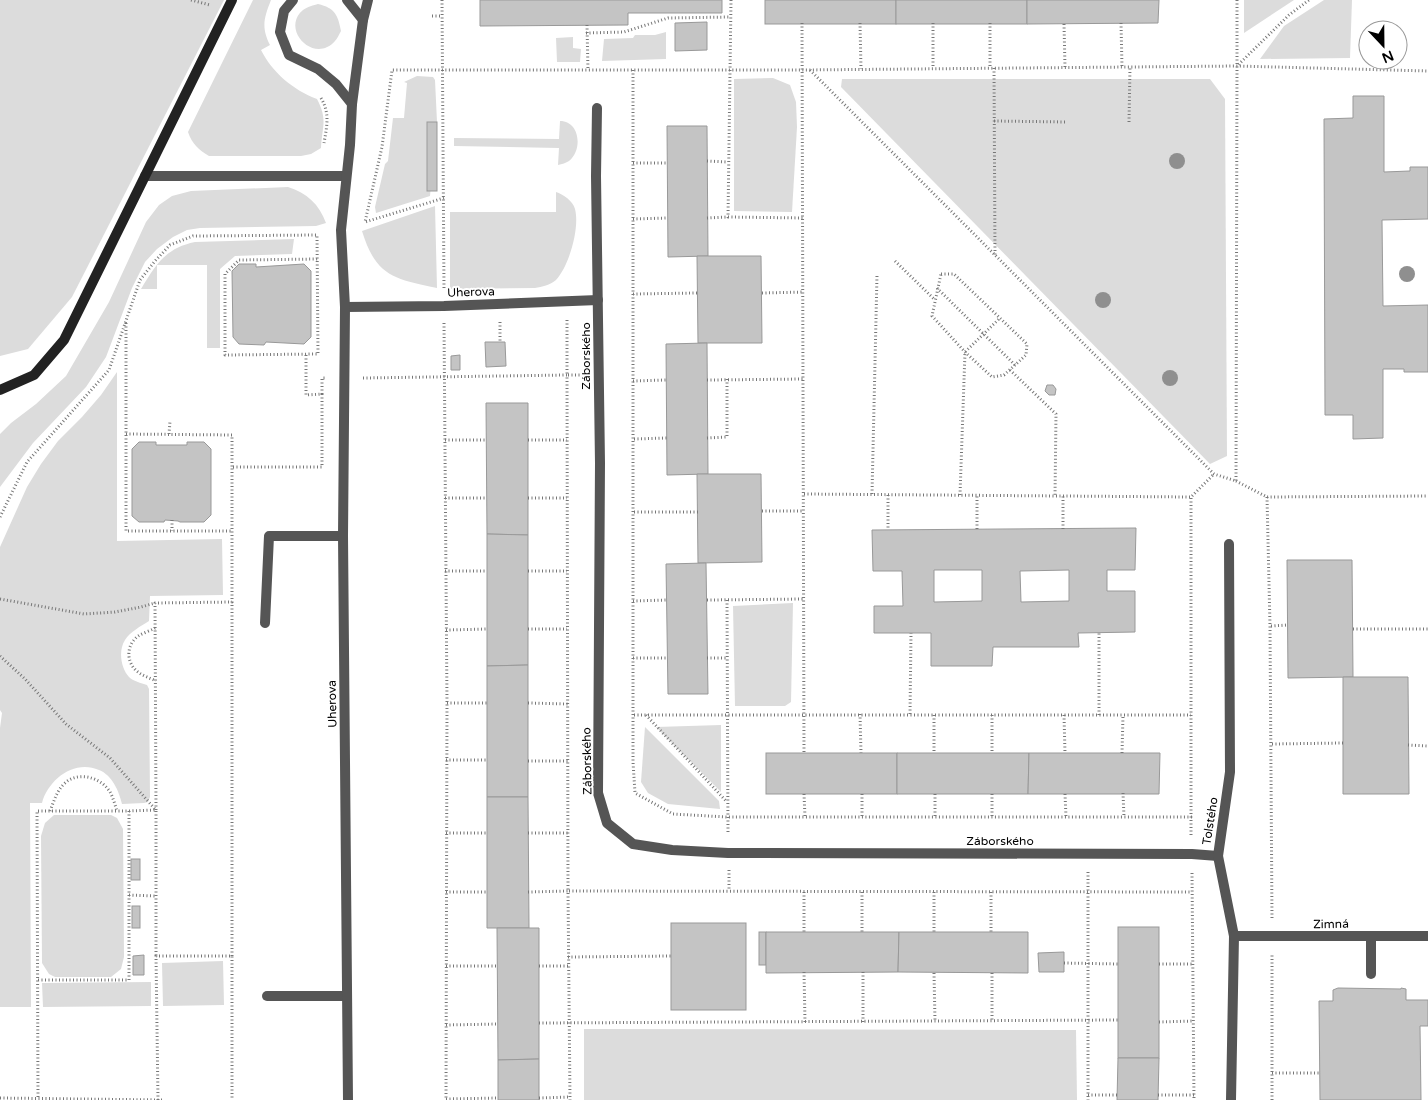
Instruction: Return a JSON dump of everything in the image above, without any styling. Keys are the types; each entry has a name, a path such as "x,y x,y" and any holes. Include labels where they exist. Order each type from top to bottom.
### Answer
{"street":[{"path":"0,390 34,375 64,340 232,0"},
{"path":"293,0 284,11 280,32 289,55 318,69 336,84 352,104"},
{"path":"347,0 363,20"},
{"name":"Uherova","path":"348,1100 343,536 344,307 341,230 350,145 352,104 363,20 368,0"},
{"name":"Záborského","path":"597,108 598,793 607,823 632,844 672,850 728,853 1218,856"},
{"path":"145,176 346,176"},
{"name":"Uherova","path":"344,307 598,300"},
{"path":"265,623 268,536 343,536"},
{"name":"Tolstého","path":"1229,544 1230,772 1218,856 1234,936 1231,1100"},
{"name":"Zimná","path":"1234,936 1428,936"},
{"path":"1371,936 1371,974"},
{"path":"267,996 347,996"}],"path":[{"path":"442,0 444,290"},
{"path":"728,218 731,0"},
{"path":"1236,482 1237,0"},
{"path":"1237,66 1289,15 1309,0"},
{"path":"432,16 442,16"},
{"path":"586,33 624,32 668,18 730,17"},
{"path":"802,23 804,753"},
{"path":"933,23 933,68"},
{"path":"990,23 994,121 995,255"},
{"path":"860,24 861,69"},
{"path":"1064,24 1065,67"},
{"path":"1121,24 1122,66"},
{"path":"587,25 588,70"},
{"path":"444,198 365,222 382,148 392,70 810,70 1237,66 1428,71"},
{"path":"1129,122 1130,67"},
{"path":"633,70 633,658 635,793 673,814 727,817 1192,818"},
{"path":"810,70 1214,474 1267,497 1428,496"},
{"path":"317,92 327,107 328,123 324,143"},
{"path":"994,121 1067,122"},
{"path":"707,161 728,162"},
{"path":"633,163 667,162"},
{"path":"634,219 667,218"},
{"path":"707,218 804,218"},
{"path":"0,517 27,462 109,370 140,280 155,260 170,245 194,236 317,235 318,259 318,354 225,355 225,274 239,260 318,259"},
{"path":"895,261 934,299"},
{"path":"941,274 954,274 1027,344 1026,354 1004,375 992,377 964,352 932,316 937,288 941,274"},
{"path":"872,494 877,275"},
{"path":"937,288 1016,364"},
{"path":"762,292 804,292"},
{"path":"634,294 697,293"},
{"path":"539,1098 570,1099 567,629 568,302"},
{"path":"444,317 446,377 445,571 447,703 446,1100 498,1098"},
{"path":"960,495 964,352 1000,318"},
{"path":"126,320 126,531 232,531"},
{"path":"306,354 306,395 322,394"},
{"path":"1010,370 1056,414 1055,496"},
{"path":"361,378 598,375"},
{"path":"232,467 322,467 322,378 327,378"},
{"path":"708,438 727,437 727,379"},
{"path":"707,380 804,379"},
{"path":"633,381 666,380"},
{"path":"169,434 170,421"},
{"path":"126,434 232,435 232,1100"},
{"path":"634,439 667,438"},
{"path":"445,440 486,440"},
{"path":"528,440 567,440"},
{"path":"1192,835 1191,497 1214,474"},
{"path":"804,494 1191,497"},
{"path":"888,495 888,530"},
{"path":"976,529 977,495"},
{"path":"1063,496 1063,529"},
{"path":"1267,497 1272,744 1272,1100"},
{"path":"445,498 487,498"},
{"path":"528,498 567,498"},
{"path":"762,511 804,511"},
{"path":"634,512 698,512"},
{"path":"172,520 172,531"},
{"path":"445,571 487,571"},
{"path":"528,572 567,572"},
{"path":"0,599 84,614 141,608 155,603 232,602"},
{"path":"707,600 804,599"},
{"path":"633,601 667,600"},
{"path":"727,600 728,836"},
{"path":"155,603 158,1100"},
{"path":"1270,626 1288,625"},
{"path":"155,628 138,636 131,644 128,652 133,668 156,681"},
{"path":"528,629 567,629"},
{"path":"1353,629 1428,629"},
{"path":"446,630 487,630"},
{"path":"1099,632 1099,715"},
{"path":"910,714 911,633"},
{"path":"0,656 66,724 110,758 156,810"},
{"path":"633,658 667,658"},
{"path":"707,658 727,658"},
{"path":"447,703 487,703"},
{"path":"528,703 568,704"},
{"path":"860,714 861,753"},
{"path":"934,714 934,753"},
{"path":"992,714 992,753"},
{"path":"1064,714 1064,753"},
{"path":"634,715 1191,715"},
{"path":"645,715 727,803"},
{"path":"1122,753 1123,715"},
{"path":"1272,744 1343,743"},
{"path":"1408,745 1428,746"},
{"path":"446,760 487,760"},
{"path":"528,761 568,761"},
{"path":"50,811 64,783 72,778 82,776 94,778 103,784 110,792 117,811"},
{"path":"1123,793 1124,817"},
{"path":"804,794 805,817"},
{"path":"862,794 862,817"},
{"path":"935,794 935,817"},
{"path":"992,794 992,817"},
{"path":"1065,794 1066,817"},
{"path":"38,980 129,980 129,810"},
{"path":"38,1098 37,811 156,810"},
{"path":"446,833 487,833"},
{"path":"528,833 568,833"},
{"path":"729,867 729,892"},
{"path":"1192,872 1194,1100"},
{"path":"446,892 487,892"},
{"path":"528,892 1192,892"},
{"path":"804,892 804,932"},
{"path":"862,892 862,932"},
{"path":"934,892 934,932"},
{"path":"991,892 991,932"},
{"path":"1088,892 1088,1100"},
{"path":"129,896 156,896"},
{"path":"156,956 232,956"},
{"path":"568,956 671,956"},
{"path":"1064,963 1118,964"},
{"path":"1159,964 1193,964"},
{"path":"446,966 497,966"},
{"path":"539,966 569,966"},
{"path":"804,972 805,1022"},
{"path":"863,972 863,1022"},
{"path":"934,973 935,1021"},
{"path":"992,973 992,1021"},
{"path":"538,1023 1118,1020"},
{"path":"1159,1022 1194,1021"},
{"path":"446,1025 498,1024"},
{"path":"1272,1073 1320,1073"},
{"path":"1088,1095 1118,1095"},
{"path":"1158,1095 1194,1095"},
{"path":"0,1098 162,1100"}],"shaded area":[{"path":"0,0 224,0 72,297 28,349 0,356"},
{"path":"253,0 271,0 264,22 265,33 270,45 261,50 271,66 300,91 317,99 320,106 324,123 321,148 311,154 301,156 209,156 196,146 188,132"},
{"path":"1244,0 1294,0 1244,33"},
{"path":"1324,0 1352,0 1350,58 1260,59 1284,26"},
{"path":"318,4 335,13 341,31 335,41 327,47 318,49 302,42 295,26 297,18 303,10"},
{"path":"666,32 666,59 602,61 604,39 633,38 635,35 655,35"},
{"path":"573,37 573,48 581,49 580,62 557,62 556,38"},
{"path":"417,76 433,77 435,80 437,122 430,196 376,213 375,207 385,164 388,161 393,118 404,118 407,83 404,82"},
{"path":"773,78 790,85 796,102 797,127 792,212 734,211 734,79"},
{"path":"842,79 1210,79 1225,99 1227,456 1210,464 841,87"},
{"path":"560,121 567,122 572,126 578,144 568,162 558,165 559,148 454,146 454,138 559,139"},
{"path":"288,187 307,196 320,210 326,223 316,226 200,228 187,230 173,237 157,249 145,262 132,288 106,357 86,387 33,443 0,487 0,434 66,376 109,302 146,222 159,205 172,196 191,191"},
{"path":"556,192 565,196 572,203 575,209 576,226 569,256 561,274 556,280 546,286 535,288 450,289 450,212 556,212"},
{"path":"435,206 437,288 399,278 381,267 374,258 362,231"},
{"path":"294,239 292,254 235,256 220,269 220,348 207,348 207,265 157,265 176,248 195,242"},
{"path":"157,265 157,289 141,289 152,272"},
{"path":"117,372 117,541 222,539 223,595 150,596 149,621 130,634 123,644 121,659 126,673 133,680 147,685 149,689 150,797 148,802 122,804 117,789 104,772 90,767 80,767 63,774 56,780 45,795 42,803 30,803 31,1007 0,1007 0,728 2,713 0,710 0,547 27,487 41,464 58,441 101,395"},
{"path":"793,603 791,702 785,706 735,706 733,606"},
{"path":"721,725 721,792 656,727"},
{"path":"645,727 719,801 720,809 668,804 648,793 641,782"},
{"path":"54,815 111,815 117,818 123,829 124,957 121,969 111,977 55,977 49,974 42,963 41,836 45,823"},
{"path":"223,961 224,1005 163,1006 162,963"},
{"path":"151,982 151,1006 43,1007 42,983"},
{"path":"584,1029 1076,1030 1077,1100 584,1100"}],"building":[{"path":"480,0 722,0 722,13 628,13 628,25 480,26"},
{"path":"765,0 896,0 896,24 765,24"},
{"path":"896,0 1027,0 1027,24 896,24"},
{"path":"1027,0 1159,0 1158,23 1027,24"},
{"path":"707,22 707,50 675,51 675,23"},
{"path":"1353,96 1384,96 1384,172 1410,171 1410,167 1428,167 1428,219 1382,220 1383,306 1428,305 1428,372 1404,372 1404,369 1383,369 1383,438 1353,439 1353,415 1325,415 1324,119 1353,118"},
{"path":"427,122 437,122 437,191 427,191"},
{"path":"667,126 707,126 708,256 668,257"},
{"path":"697,256 761,256 762,343 698,343"},
{"path":"239,264 256,264 256,267 304,264 311,271 311,337 304,344 266,342 264,345 239,344 233,337 232,271"},
{"path":"485,342 505,342 506,366 486,367"},
{"path":"707,343 708,474 667,475 666,344"},
{"path":"460,355 460,370 451,370 451,356"},
{"path":"1047,385 1053,385 1056,389 1055,395 1049,395 1045,391"},
{"path":"486,403 528,403 528,535 487,534"},
{"path":"139,442 156,442 156,445 187,445 187,442 204,442 211,449 211,515 204,522 165,520 164,522 139,522 132,516 132,449"},
{"path":"697,474 761,474 762,562 698,563"},
{"path":"1136,528 1135,570 1107,570 1107,591 1135,591 1135,632 1078,633 1079,647 993,647 992,666 931,666 931,633 874,633 874,606 903,606 902,571 873,571 872,530","holes":["934,570 982,570 982,601 934,602","1069,570 1069,601 1021,602 1020,571"]},
{"path":"487,534 528,535 528,665 487,666"},
{"path":"1287,560 1352,560 1353,677 1288,678"},
{"path":"706,563 708,694 668,694 666,564"},
{"path":"528,665 528,797 487,797 487,666"},
{"path":"1343,677 1408,677 1409,794 1343,794"},
{"path":"766,753 897,753 897,794 766,794"},
{"path":"897,753 1029,753 1028,794 897,794"},
{"path":"1029,753 1160,753 1159,794 1028,794"},
{"path":"487,797 528,797 529,928 487,928"},
{"path":"131,859 140,859 140,880 131,880"},
{"path":"132,906 140,906 140,928 132,928"},
{"path":"671,923 746,923 746,1010 671,1010"},
{"path":"1118,927 1159,927 1159,1058 1118,1058"},
{"path":"497,928 539,928 539,1059 498,1060"},
{"path":"759,932 766,932 766,965 759,965"},
{"path":"766,932 899,932 898,972 766,973"},
{"path":"899,932 1028,932 1028,973 898,972"},
{"path":"1064,952 1064,972 1039,972 1038,953"},
{"path":"144,955 144,975 133,975 133,956"},
{"path":"1338,988 1401,988 1406,989 1406,1000 1428,1000 1428,1026 1420,1026 1421,1100 1320,1100 1319,1001 1333,1001 1333,990"},
{"path":"1118,1058 1159,1058 1158,1100 1117,1100"},
{"path":"539,1059 539,1100 498,1100 498,1060"}]}
